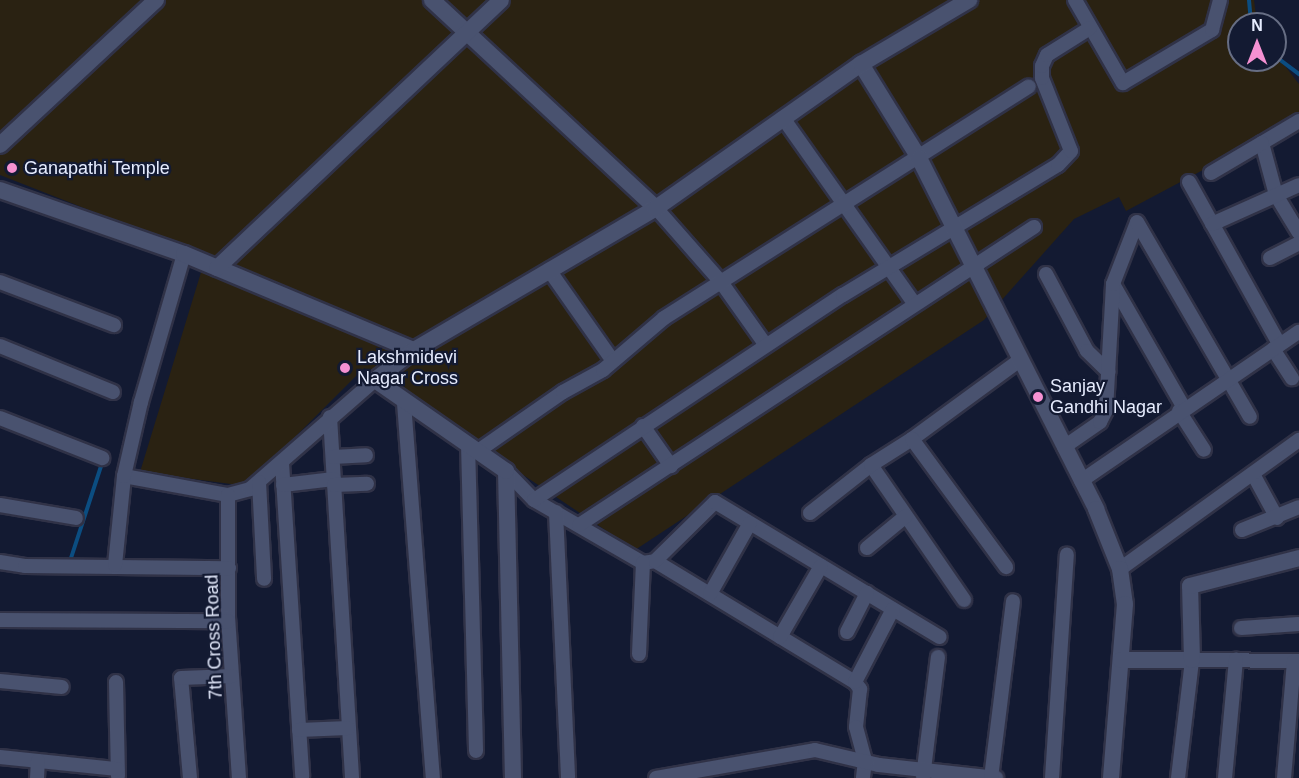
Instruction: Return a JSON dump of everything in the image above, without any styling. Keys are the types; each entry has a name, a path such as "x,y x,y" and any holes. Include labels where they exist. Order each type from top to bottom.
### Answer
{"street":[{"path":"0,146 156,0"},
{"path":"432,0 464,33 656,208 721,282 765,344"},
{"path":"217,268 501,0"},
{"path":"124,476 228,495 250,489 282,463 330,417 414,350 656,208 861,64 969,0"},
{"path":"1075,0 1123,82 1212,30 1220,0"},
{"path":"534,500 765,344 951,227 1058,165 1071,151 1042,78 1042,66 1047,55 1090,28"},
{"path":"861,64 919,158 951,227 1081,481 1120,569 1125,604 1111,778"},
{"path":"473,447 613,362 663,318 846,201 919,158 1029,86"},
{"path":"783,118 846,201 914,303"},
{"path":"1211,173 1299,122"},
{"path":"1262,143 1276,195 1299,233"},
{"path":"1189,182 1292,378"},
{"path":"1212,224 1299,185"},
{"path":"0,190 184,254 414,350"},
{"path":"1064,447 1100,422 1106,410 1113,284 1137,222 1250,417"},
{"path":"579,525 815,373 914,303 1034,227"},
{"path":"1270,258 1299,243"},
{"path":"115,565 124,476 141,402 184,254"},
{"path":"549,270 613,362"},
{"path":"1046,274 1087,351 1109,372"},
{"path":"0,282 114,324"},
{"path":"1113,284 1204,450"},
{"path":"1081,481 1181,410 1299,332"},
{"path":"0,346 113,392"},
{"path":"810,513 871,465 912,439 1020,360"},
{"path":"375,380 404,403 506,471 534,500 710,594 855,682 860,689 856,727 865,761 863,778"},
{"path":"404,403 433,778"},
{"path":"330,417 352,778"},
{"path":"0,418 102,458"},
{"path":"643,426 671,466"},
{"path":"912,439 1006,567"},
{"path":"1120,569 1299,440"},
{"path":"473,447 476,751"},
{"path":"333,457 366,455"},
{"path":"282,463 302,776"},
{"path":"871,465 964,600"},
{"path":"506,471 513,778"},
{"path":"1253,474 1277,518"},
{"path":"259,482 264,579"},
{"path":"283,485 334,482 367,484"},
{"name":"7th Cross Road","path":"228,495 230,568 228,621 239,778"},
{"path":"639,654 649,562 715,502 940,637"},
{"path":"0,505 76,519"},
{"path":"1242,530 1277,518 1299,507"},
{"path":"556,512 568,778"},
{"path":"867,548 906,516"},
{"path":"710,594 750,524"},
{"path":"1052,778 1067,555"},
{"path":"1178,778 1192,660 1190,586 1299,558"},
{"path":"0,562 25,566 115,565 230,568"},
{"path":"780,637 821,566"},
{"path":"847,632 867,593"},
{"path":"991,778 1013,601"},
{"path":"855,682 893,609"},
{"path":"0,620 228,621"},
{"path":"1240,628 1299,624"},
{"path":"924,774 938,657"},
{"path":"1121,660 1296,661 1293,741 1284,778"},
{"path":"1226,778 1236,660"},
{"path":"190,778 181,678 232,676"},
{"path":"0,681 62,687"},
{"path":"0,757 118,774 116,682"},
{"path":"299,730 348,728"},
{"path":"656,778 717,773 815,750 924,774 996,778"},
{"path":"37,778 38,761"}],"shaded area":[{"path":"0,0 1254,0 1256,12 1227,12 1227,72 1287,72 1287,68 1299,84 1299,119 1126,211 1119,197 1074,219 984,320 635,550 364,368 246,486 140,472 206,256 0,175"}],"waterway":[{"path":"1249,0 1250,12"},
{"path":"1287,65 1299,74"},
{"path":"71,558 103,460"}],"place":[{"name":"Ganapathi Temple","path":"12,168"},
{"name":"Lakshmidevi Nagar Cross","path":"345,368"},
{"name":"Sanjay Gandhi Nagar","path":"1038,397"}]}
